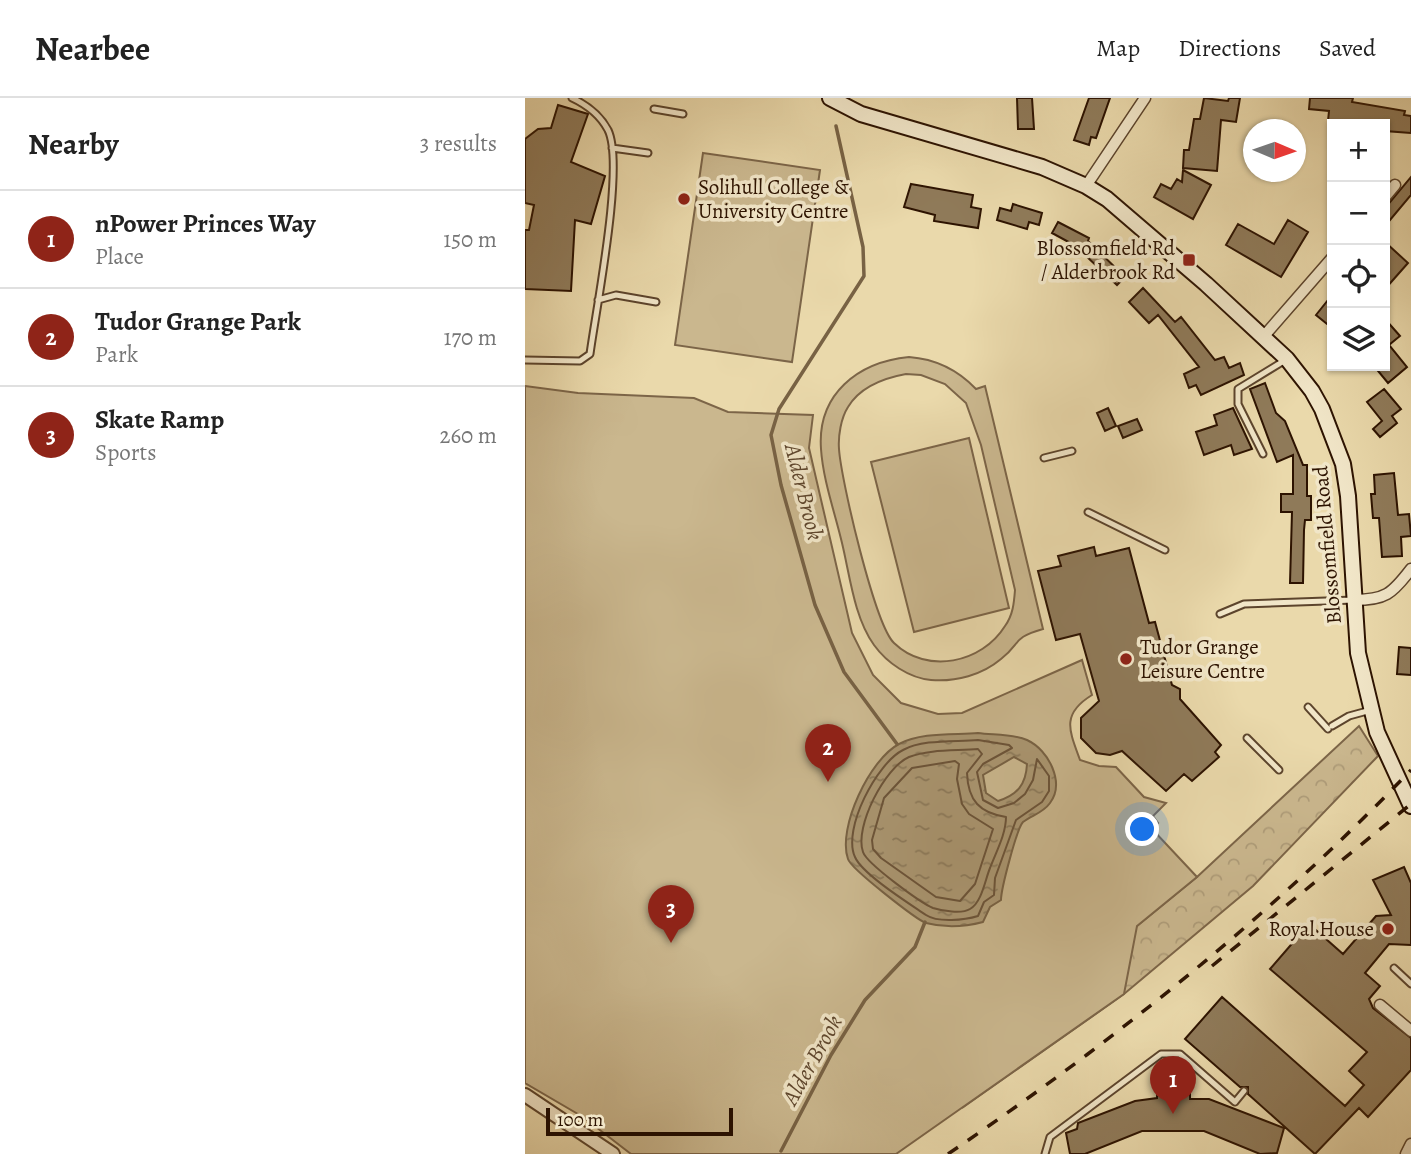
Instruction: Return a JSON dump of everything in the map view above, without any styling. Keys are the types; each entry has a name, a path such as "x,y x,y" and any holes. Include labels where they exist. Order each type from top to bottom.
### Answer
{"main road":[{"name":"Blossomfield Road","path":"830,98 861,114 1042,167 1086,186 1107,199 1287,359 1312,391 1322,409 1343,464 1358,653 1383,747 1411,807"}],"street":[{"path":"1086,186 1145,98"},
{"path":"1390,191 1395,185"},
{"path":"1264,336 1327,264"},
{"path":"1354,600 1377,600 1389,594 1411,569"},
{"path":"1380,1005 1410,1028"},
{"path":"525,1095 613,1154"},
{"path":"1406,1154 1411,1144"}],"lane":[{"path":"525,360 579,361 590,354 615,166 608,131 588,106 572,98"},
{"path":"654,109 683,114"},
{"path":"612,148 648,153"},
{"path":"597,300 616,295 656,302"},
{"path":"1263,454 1238,404 1238,389 1287,359"},
{"path":"1044,458 1072,451"},
{"path":"1088,512 1165,550"},
{"path":"1220,614 1244,604 1354,600"},
{"path":"1308,707 1330,727 1349,716 1371,710"},
{"path":"1247,738 1279,770"},
{"path":"1394,968 1411,984"},
{"path":"1045,1154 1051,1137 1161,1054 1180,1055 1235,1102 1244,1091"}],"green space":[{"path":"703,153 820,170 792,362 675,345"},
{"path":"909,357 928,360 954,371 976,389 985,386 1043,629 1021,638 994,665 950,680 923,679 907,673 885,658 867,634 857,609 822,461 822,429 826,412 834,397 844,384 858,374 890,360","holes":["906,374 921,375 945,384 966,403 981,445 1015,590 1010,618 995,639 983,649 953,660 922,659 907,653 894,643 886,631 860,551 839,449 843,416 859,394 873,384 889,378"]},
{"path":"525,386 578,393 694,398 728,412 813,415 809,448 852,633 873,675 901,703 938,714 962,713 1082,660 1092,695 1076,709 1070,723 1080,760 1099,766 1116,767 1144,797 1166,803 1153,816 1158,823 1152,829 1197,877 1137,926 1124,994 896,1154 631,1154 583,1117 525,1083"},
{"path":"969,438 1009,608 914,632 871,462"},
{"path":"1359,726 1378,756 1253,886 1124,994 962,1108 1137,926 1197,877"}],"water":[{"path":"978,733 1016,737 1035,745 1048,759 1052,768 1056,786 1054,795 1041,812 1023,822 1020,827 1001,900 990,907 983,922 955,926 933,925 920,920 898,904 852,864 848,859 846,846 847,830 867,779 888,752 917,737","holes":["1014,757 1027,764 1025,778 1010,796 998,801 986,793 983,775"]}],"building":[{"path":"1017,98 1032,98 1034,129 1018,129"},
{"path":"1089,98 1110,98 1096,138 1091,137 1089,145 1074,140"},
{"path":"1204,98 1228,101 1229,98 1240,98 1236,122 1221,120 1217,171 1183,168 1184,150 1189,150 1194,119 1200,119"},
{"path":"1310,98 1353,98 1352,102 1405,111 1404,115 1411,116 1411,133 1390,131 1390,119 1328,119 1329,111 1309,109"},
{"path":"558,105 588,114 571,162 605,176 591,224 575,220 571,291 525,289 525,230 529,230 534,205 525,203 525,139 538,129 551,128"},
{"path":"1183,170 1211,185 1193,219 1154,197 1161,184 1171,189 1177,179 1182,182"},
{"path":"1411,177 1411,195 1390,220 1390,202"},
{"path":"911,184 973,195 971,207 981,209 978,228 934,221 935,215 904,207"},
{"path":"1013,204 1042,213 1039,225 1029,222 1027,229 997,220 1000,208 1011,211"},
{"path":"1288,220 1308,232 1281,277 1226,245 1238,224 1274,244"},
{"path":"1058,222 1089,238 1088,241 1125,277 1117,285 1086,256 1089,253 1052,233"},
{"path":"1390,247 1408,263 1390,283"},
{"path":"1143,288 1175,322 1181,317 1215,360 1224,357 1229,368 1240,363 1244,375 1201,395 1196,385 1189,388 1184,374 1199,367 1158,315 1149,323 1129,302"},
{"path":"1327,301 1327,324 1316,315"},
{"path":"1390,325 1400,336 1390,344"},
{"path":"1390,346 1407,367 1388,383 1378,371 1390,371"},
{"path":"1265,383 1276,413 1285,421 1303,465 1307,465 1307,496 1311,496 1311,520 1305,520 1303,583 1290,583 1292,512 1281,512 1281,494 1293,494 1293,455 1277,462 1250,389"},
{"path":"1384,389 1401,409 1392,416 1397,423 1380,437 1373,429 1382,421 1367,402"},
{"path":"1108,408 1116,426 1105,431 1097,413"},
{"path":"1233,408 1252,449 1234,455 1231,445 1204,455 1196,432 1217,425 1214,415"},
{"path":"1137,419 1142,430 1123,438 1118,426"},
{"path":"1394,473 1398,515 1409,514 1411,536 1401,537 1402,556 1382,557 1379,518 1373,518 1371,494 1375,494 1374,475"},
{"name":"Tudor Grange Leisure Centre","path":"1094,547 1096,556 1129,548 1149,623 1155,622 1172,685 1180,689 1180,699 1221,745 1215,752 1219,757 1192,781 1184,774 1166,791 1122,751 1110,755 1096,753 1081,738 1081,718 1099,701 1080,634 1056,640 1038,571 1061,566 1058,556"},
{"path":"1399,647 1411,648 1411,675 1397,674"},
{"path":"1404,867 1411,883 1411,945 1389,944 1365,973 1380,986 1369,999 1373,1008 1411,1038 1411,1070 1368,1117 1359,1108 1315,1154 1248,1094 1248,1087 1240,1087 1185,1039 1222,997 1345,1106 1364,1085 1349,1071 1367,1052 1270,969 1309,924 1343,954 1376,916 1391,915 1373,880"},
{"path":"1158,1071 1190,1071 1190,1099 1209,1099 1284,1128 1277,1153 1260,1154 1204,1131 1142,1131 1085,1154 1070,1154 1066,1133 1077,1129 1078,1123 1135,1101 1157,1098"}],"waterway":[{"name":"Alder Brook","path":"836,126 863,247 864,276 779,409 771,435 781,485 815,605 844,672 897,744"},
{"name":"Alder Brook","path":"781,1151 831,1055 865,1000 915,947 925,922"}],"railway":[{"path":"948,1154 1071,1067 1190,974 1303,875 1411,770"},
{"path":"1212,966 1411,804"}],"place":[{"name":"Solihull College & University Centre","path":"684,199"},
{"name":"Blossomfield Rd / Alderbrook Rd","path":"1189,260"},
{"name":"Tudor Grange Leisure Centre","path":"1126,659"},
{"name":"Tudor Grange Park","path":"828,782"},
{"name":"Royal House","path":"1388,929"},
{"name":"Skate Ramp","path":"671,943"},
{"name":"nPower Princes Way","path":"1173,1114"}]}
